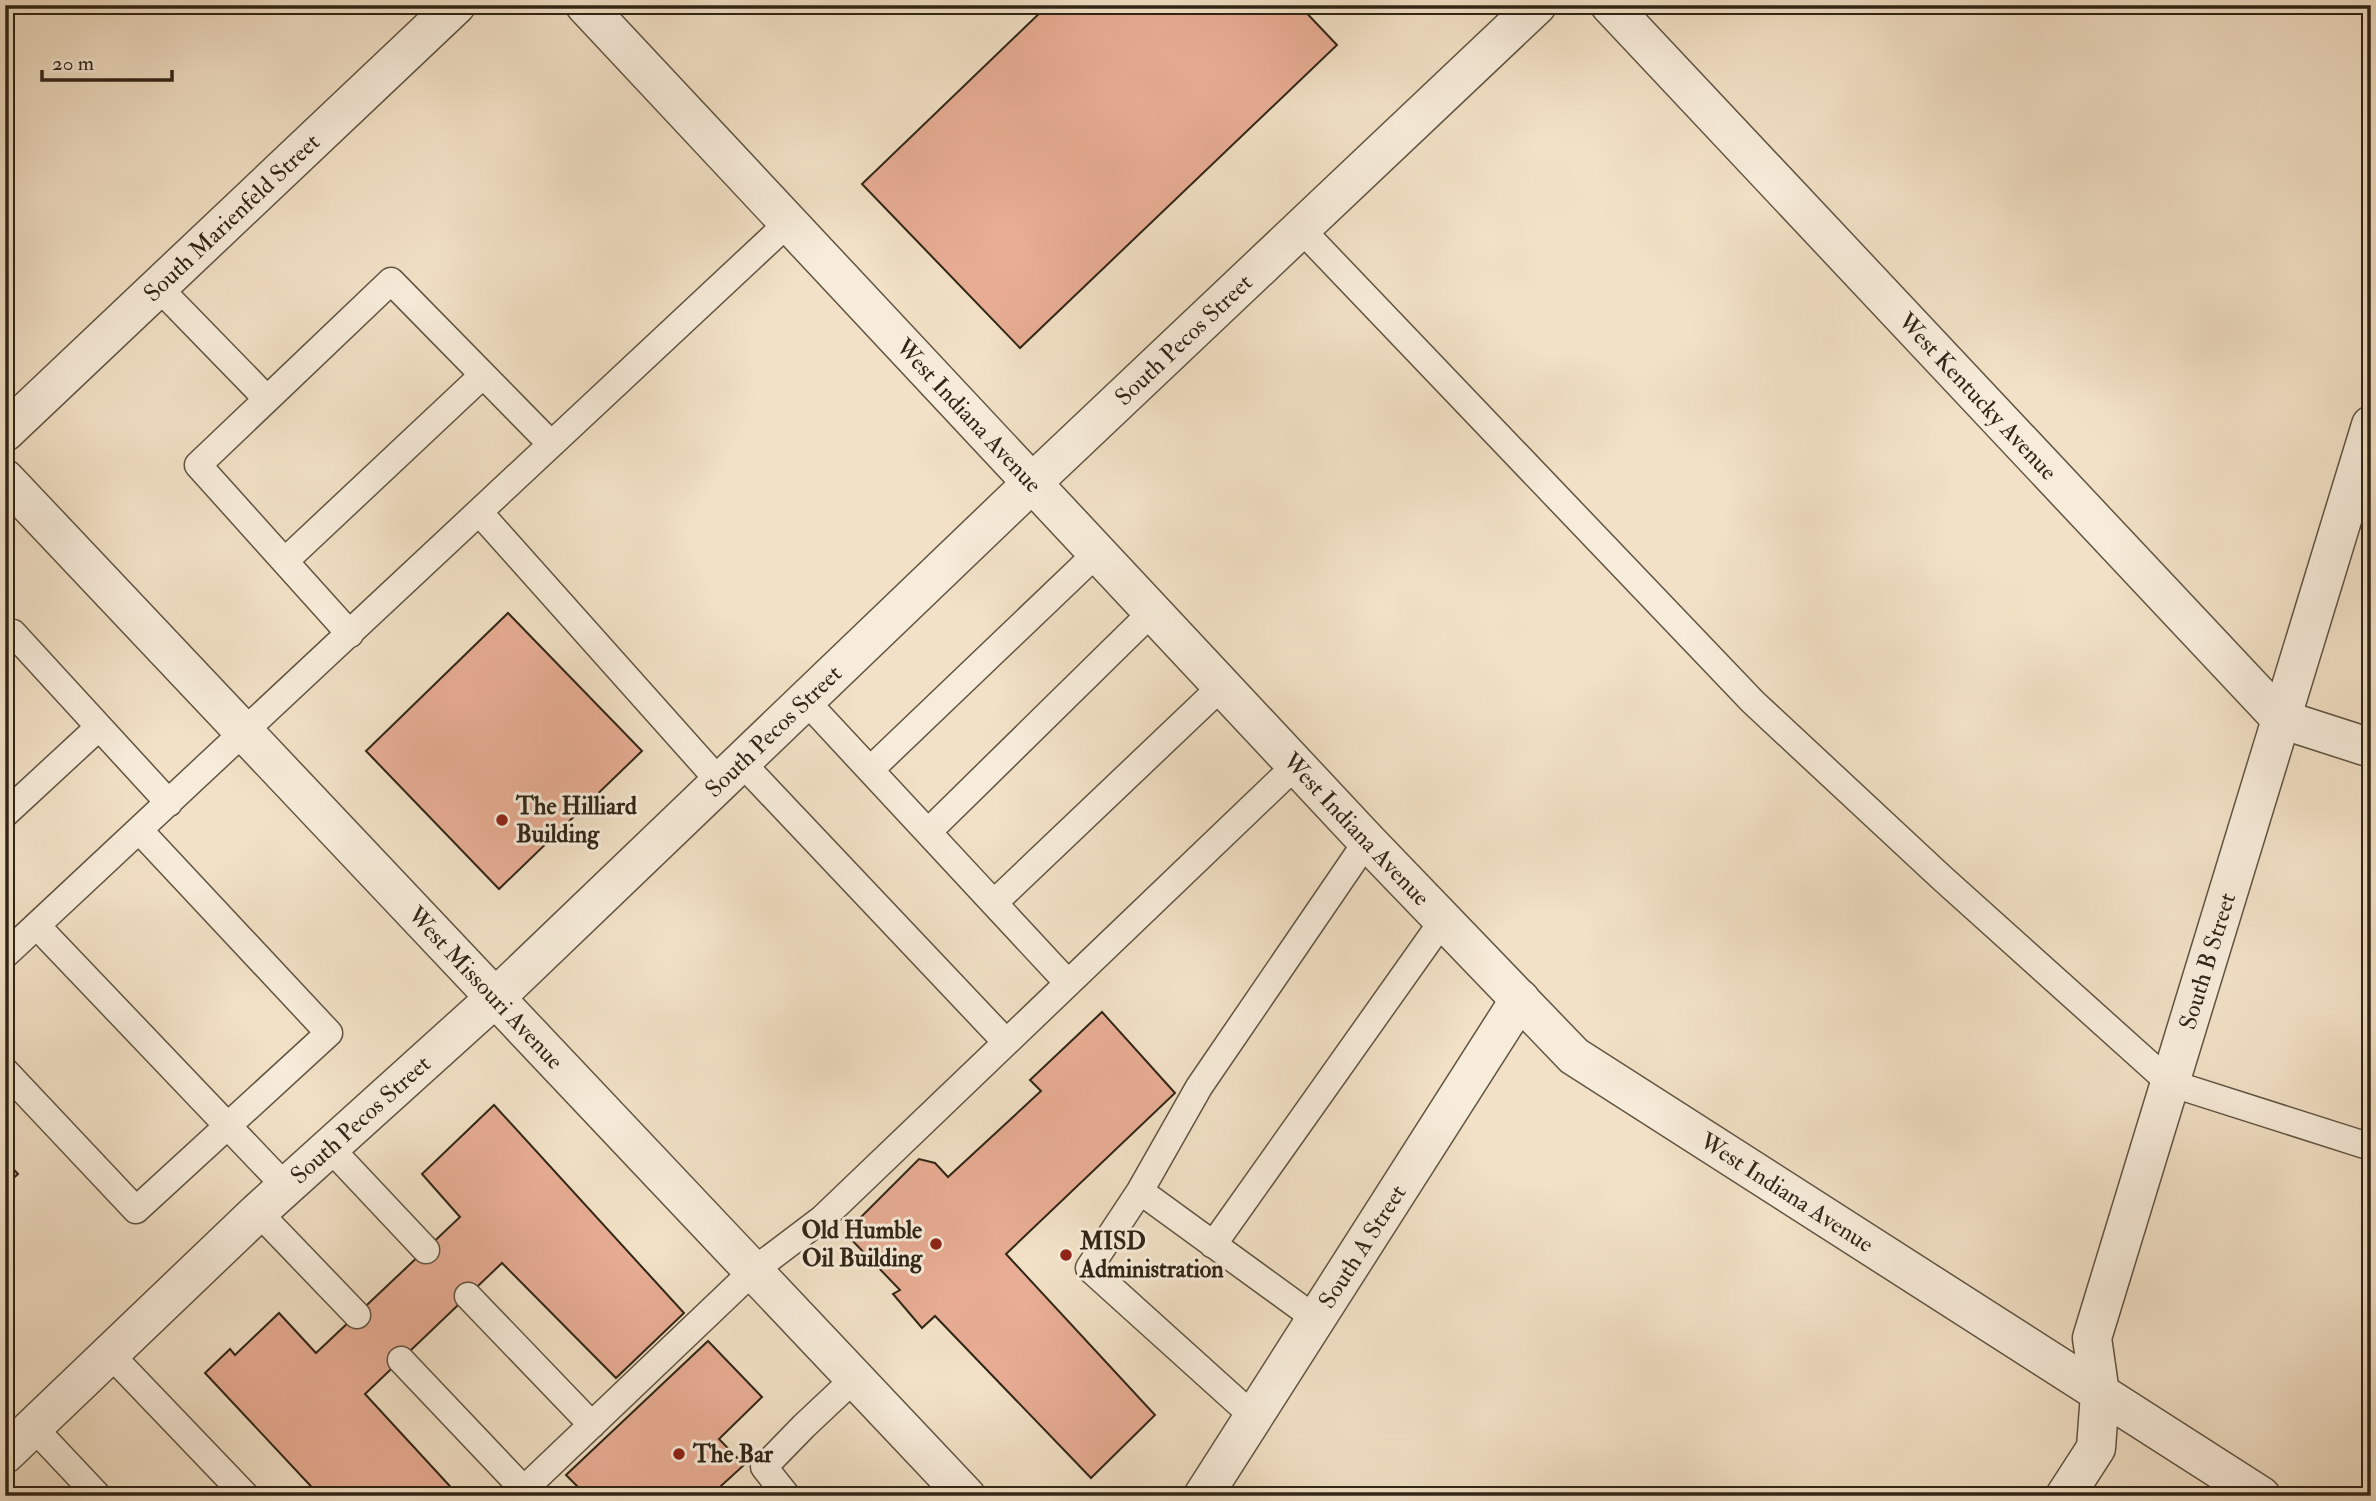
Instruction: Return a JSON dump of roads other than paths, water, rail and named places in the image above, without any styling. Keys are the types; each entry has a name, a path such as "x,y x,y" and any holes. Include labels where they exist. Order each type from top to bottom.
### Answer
{"street":[{"name":"South Marienfeld Street","path":"5,432 456,5"},
{"name":"West Indiana Avenue","path":"585,5 1367,841 1574,1056 2261,1496"},
{"name":"South Pecos Street","path":"5,1454 258,1212 496,997 1032,483 1537,5"},
{"name":"West Kentucky Avenue","path":"1610,5 2281,719 2371,748"},
{"name":"South B Street","path":"2065,1496 2095,1448 2100,1394 2092,1338 2371,425"},
{"name":"West Missouri Avenue","path":"5,479 966,1496"},
{"name":"South A Street","path":"1203,1496 1520,999"}],"lane":[{"path":"5,955 788,223"},
{"path":"1301,229 1754,702 1942,878 2170,1083 2371,1146"},
{"path":"350,634 198,465 391,281 551,444"},
{"path":"158,287 267,399"},
{"path":"285,561 484,374"},
{"path":"479,512 730,772 1006,1042"},
{"path":"870,770 1097,553"},
{"path":"928,832 1152,612"},
{"path":"5,640 13,633 169,803"},
{"path":"994,903 1222,686"},
{"path":"805,700 1068,983"},
{"path":"5,814 99,727"},
{"path":"401,1360 524,1494 754,1270 822,1218 1296,765"},
{"path":"5,1071 136,1210 329,1034 139,831"},
{"path":"1254,1417 1089,1268 1140,1191 1199,1087 1367,841"},
{"path":"1213,1245 1444,919"},
{"path":"37,926 286,1187"},
{"path":"330,1148 426,1250"},
{"path":"1140,1191 1316,1319"},
{"path":"258,1212 357,1315"},
{"path":"468,1296 592,1425"},
{"path":"110,1354 246,1496"},
{"path":"787,1496 764,1468 855,1378"},
{"path":"33,1427 98,1496"}],"place":[{"name":"The Hilliard Building","path":"502,820"},
{"name":"Old Humble Oil Building","path":"936,1244"},
{"name":"MISD Administration","path":"1066,1255"},
{"name":"The Bar","path":"679,1454"}]}
